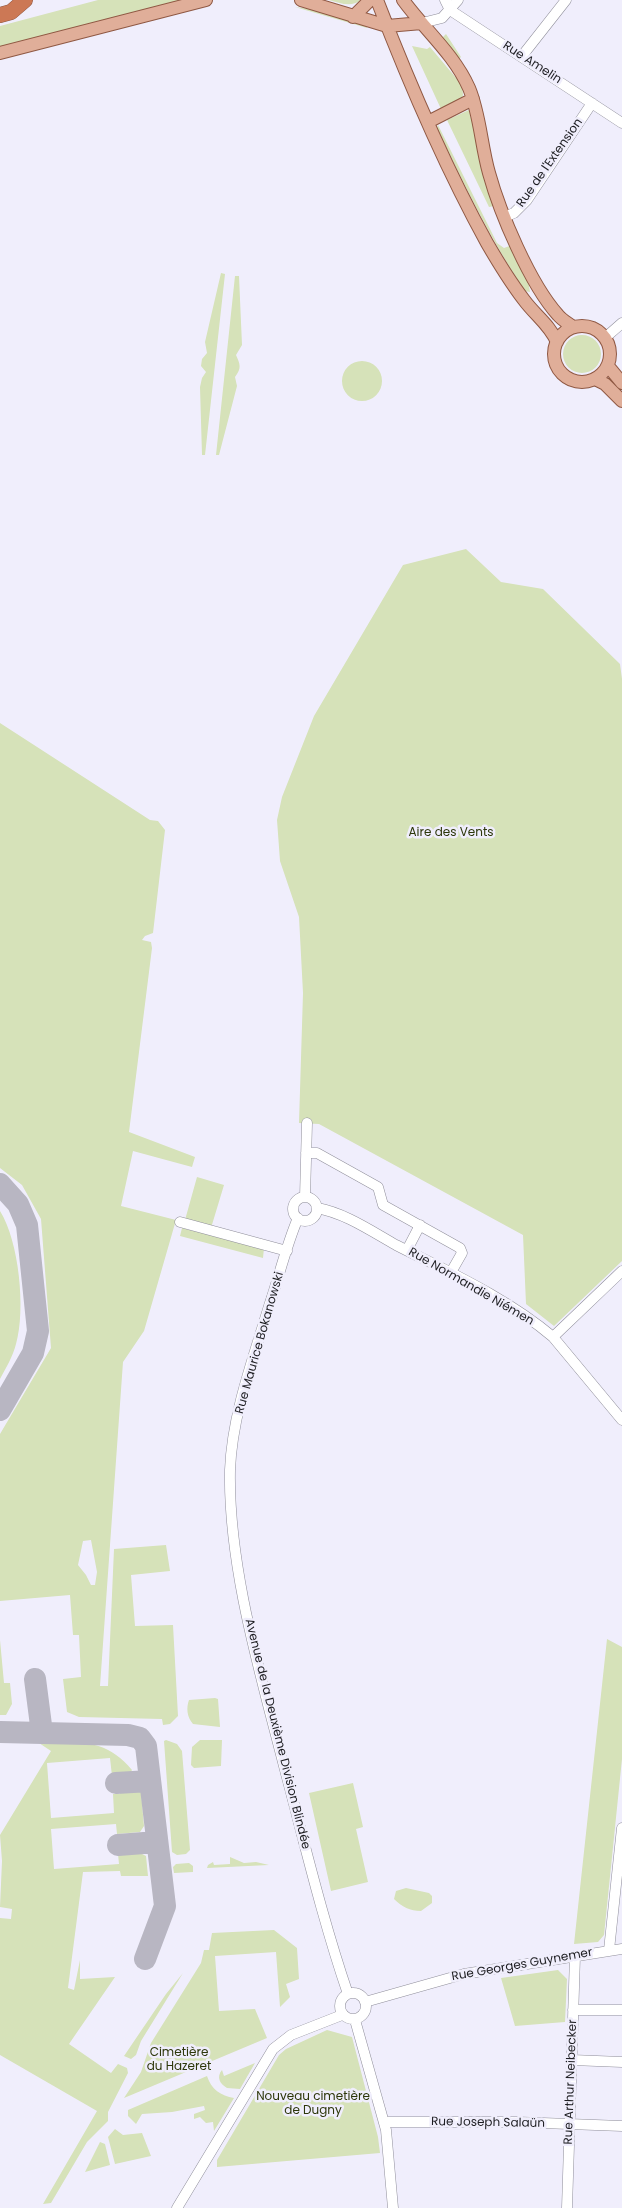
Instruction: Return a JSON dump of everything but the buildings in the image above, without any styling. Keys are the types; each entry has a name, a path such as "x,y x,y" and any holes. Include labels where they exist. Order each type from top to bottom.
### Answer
{"highway":[{"path":"0,6 25,0"},
{"path":"0,16 11,12 25,0"}],"main road":[{"path":"0,53 206,0"},
{"path":"301,0 387,26 422,24"},
{"path":"353,17 370,0"},
{"path":"377,0 403,69 450,172 488,244 523,300 546,324 556,342"},
{"path":"403,0 454,63 473,99 488,172 504,217 536,283 557,315 573,327"},
{"path":"428,122 473,99"},
{"path":"573,327 592,327 606,337 611,349 608,366 595,379 577,382 560,371 554,358 556,342 564,332 573,327"},
{"path":"608,366 622,384"},
{"path":"595,379 605,384 622,401"}],"street":[{"path":"445,0 450,10"},
{"path":"422,24 442,18 458,0"},
{"path":"522,56 566,0"},
{"name":"Rue Amelin","path":"450,10 622,123"},
{"name":"Rue de l'Extension","path":"504,217 514,213 527,200 592,103"},
{"path":"606,337 622,324"},
{"path":"305,1197 306,1123"},
{"path":"306,1153 317,1154 378,1187 383,1205 460,1248 462,1253 450,1274"},
{"path":"305,1197 312,1199 317,1208 315,1215 309,1220 298,1218 294,1212 294,1204 299,1198 305,1197"},
{"name":"Rue Normandie Niémen","path":"317,1208 332,1211 515,1309 553,1337 622,1420"},
{"name":"Rue Maurice Bokanowski","path":"230,1469 241,1404 286,1251 298,1218"},
{"path":"180,1222 286,1251"},
{"path":"407,1250 420,1225"},
{"path":"553,1337 622,1271"},
{"name":"Avenue de la Deuxième Division Blindée","path":"230,1469 232,1520 247,1612 276,1733 333,1950 348,1994"},
{"path":"609,1950 620,1864 622,1828"},
{"name":"Rue Georges Guynemer","path":"365,2002 464,1974 622,1949"},
{"name":"Rue Arthur Neibecker","path":"567,2208 575,1956"},
{"path":"342,2015 339,2006 348,1994 358,1994 365,2002 365,2011 355,2020"},
{"path":"573,2010 622,2010"},
{"path":"177,2208 273,2049 290,2036 342,2015 355,2020"},
{"path":"355,2020 384,2122 393,2208"},
{"path":"572,2060 622,2062"},
{"name":"Rue Joseph Salaün","path":"384,2122 622,2126"}],"green space":[{"path":"98,0 182,0 0,47 0,26"},
{"path":"329,0 361,0 349,4"},
{"path":"295,7 330,12 365,23 367,28"},
{"path":"446,34 461,57 458,60 442,38"},
{"path":"412,46 427,49 430,47 462,85 463,95 461,101 441,109"},
{"path":"469,110 494,206 489,207 447,120"},
{"path":"438,125 497,243 504,248 512,245 528,280 530,292 525,291 489,231 437,128"},
{"path":"221,273 225,274 205,455 202,455 200,387 206,372 201,366 202,359 207,353 205,342"},
{"path":"235,276 239,276 242,345 236,355 240,366 235,377 237,386 219,455 216,455"},
{"path":"582,335 596,340 601,354 596,368 582,373 568,368 563,354 568,340"},
{"path":"366,361 373,364 379,370 382,381 381,389 373,398 366,401 358,401 351,398 343,389 342,377 345,370 354,362"},
{"name":"Aire des Vents","path":"466,549 501,582 543,589 620,664 622,679 622,1261 554,1326 526,1304 523,1235 319,1124 299,1123 303,993 299,917 280,861 277,820 282,797 314,716 403,565"},
{"path":"0,723 150,820 158,821 165,830 153,933 145,936 142,940 151,942 152,948 129,1132 195,1157 192,1167 133,1151 121,1206 176,1220 144,1331 123,1362 100,1686 108,1686 114,1549 166,1545 170,1571 131,1575 135,1626 173,1625 178,1716 170,1724 163,1725 162,1719 79,1717 67,1712 63,1679 81,1677 79,1635 73,1635 70,1595 0,1601 0,1434 51,1348 41,1219 22,1185 0,1168","holes":["91,1540 97,1572 95,1585 91,1585 78,1565 83,1541"]},
{"path":"197,1177 224,1185 211,1228 185,1220"},
{"path":"0,1211 7,1224 16,1257 19,1276 20,1313 15,1348 0,1379"},
{"path":"182,1228 264,1248 263,1258 180,1236"},
{"path":"607,1639 622,1647 622,1759 604,1935 598,1942 574,1944"},
{"path":"0,1640 4,1683 10,1683 12,1704 6,1715 0,1715"},
{"path":"218,1699 220,1727 193,1724 188,1712 189,1700"},
{"path":"200,1740 222,1740 221,1766 194,1768 191,1765 192,1747"},
{"path":"164,1741 177,1744 182,1751 190,1850 186,1854 177,1855 172,1852"},
{"path":"79,1742 101,1747 112,1752 132,1770 129,1775 112,1776 110,1758 47,1763 51,1818 114,1813 113,1794 120,1794 120,1789 137,1788 141,1792 144,1826 140,1832 117,1834 116,1824 51,1829 54,1869 119,1864 118,1854 138,1852 146,1856 148,1876 121,1876 120,1871 83,1872 68,1988 74,1990 80,1960 80,1979 115,1977 69,2044 111,2073 118,2064 127,2068 128,2073 108,2112 108,2121 87,2142 51,2203 43,2204 97,2111 0,2055 0,1918 11,1919 12,1909 0,1907 2,1861 0,1835 51,1751 39,1743"},
{"path":"353,1783 363,1827 356,1829 368,1882 331,1891 309,1793"},
{"path":"230,1857 244,1863 256,1862 269,1865 207,1868 213,1862 214,1865 230,1864"},
{"path":"189,1863 193,1866 193,1872 174,1873 173,1867 176,1864"},
{"path":"406,1888 429,1893 432,1896 432,1903 421,1911 403,1906 394,1899 396,1891"},
{"name":"Cimetière du Hazeret","path":"274,1930 297,1948 299,1979 286,1984 290,1997 280,2007 276,1952 215,1956 219,2011 255,2009 267,2038 124,2098 141,2072 151,2043 201,1963 204,1950 209,1950 212,1933"},
{"path":"558,1970 567,1979 565,2022 515,2026 501,1978"},
{"path":"183,1973 141,2041 136,2055 131,2059 124,2056 166,1994"},
{"name":"Nouveau cimetière de Dugny","path":"327,2030 352,2037 378,2137 380,2153 217,2167 217,2160 279,2055 286,2049"},
{"path":"255,2063 240,2089 227,2088 222,2084 219,2075 222,2070 224,2076"},
{"path":"207,2076 211,2085 217,2091 225,2096 234,2098 214,2131 213,2122 206,2123 200,2117 194,2119 194,2114 205,2110 204,2106 172,2112 142,2114 136,2124 128,2116 128,2110"},
{"path":"115,2129 123,2135 142,2133 151,2156 115,2164 108,2137"},
{"path":"100,2142 105,2144 110,2165 85,2172"}],"taxiway":[{"path":"0,1184 18,1204 27,1225 38,1331 33,1353 0,1410"},
{"path":"35,1679 42,1733"},
{"path":"0,1732 128,1735 140,1738 146,1746 165,1906 145,1959"},
{"path":"116,1783 150,1781"},
{"path":"118,1845 157,1842"}]}
